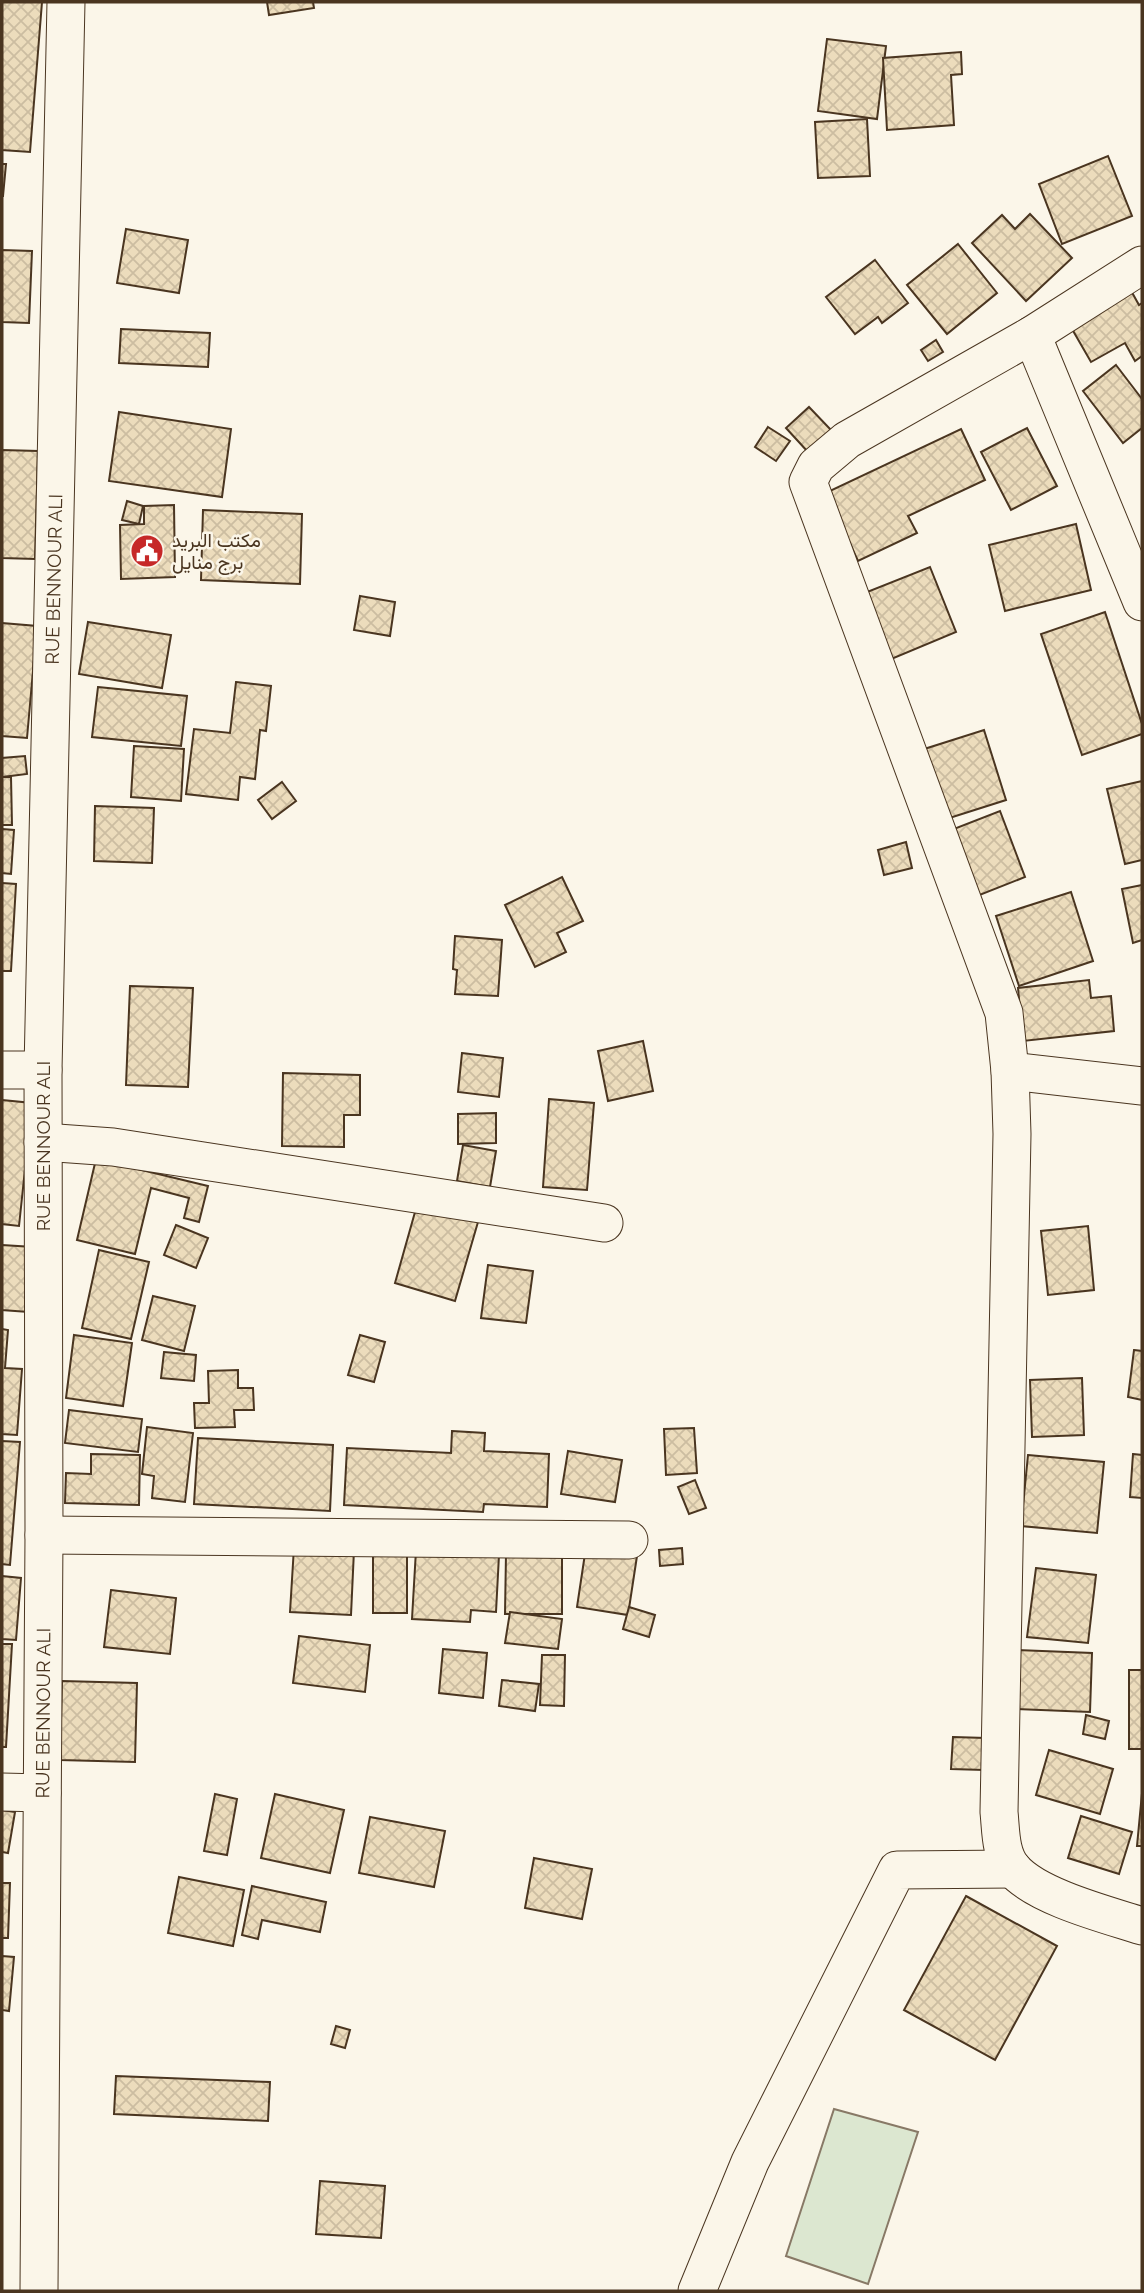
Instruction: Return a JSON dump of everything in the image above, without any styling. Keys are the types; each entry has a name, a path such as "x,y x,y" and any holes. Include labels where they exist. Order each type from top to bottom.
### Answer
{"street":[{"name":"RUE BENNOUR ALI","path":"39,2291 44,1535 43,1070 66,2"},
{"path":"1142,265 1031,335 847,440 816,466 808,482 1004,1013 1010,1071 1012,1134 999,1812 1002,1846 1013,1869 1031,1883 1071,1902 1142,1926"},
{"path":"1031,335 1142,602"},
{"path":"2,1070 43,1070"},
{"path":"1010,1071 1142,1086"},
{"path":"43,1142 113,1147 604,1223"},
{"path":"44,1535 629,1540"},
{"path":"2,1792 42,1793"},
{"path":"697,2291 750,2162 897,1870 1013,1869"}],"green space":[{"path":"834,2109 918,2132 868,2284 786,2256"}],"building":[{"path":"2,2 42,2 30,152 2,150"},
{"path":"267,2 313,2 314,8 269,15"},
{"path":"827,39 886,46 877,119 818,111"},
{"path":"961,52 962,74 951,75 954,125 887,130 883,58"},
{"path":"867,119 870,176 818,178 815,122"},
{"path":"1108,156 1132,216 1062,244 1039,184"},
{"path":"2,164 6,164 3,196 2,196"},
{"path":"1030,214 1072,258 1026,301 972,243 1002,215 1015,229"},
{"path":"126,229 188,240 179,293 117,283"},
{"path":"958,244 997,293 947,334 907,285"},
{"path":"2,250 32,251 29,323 2,322"},
{"path":"875,260 908,303 882,323 878,317 855,334 826,297"},
{"path":"1129,287 1139,305 1142,303 1142,356 1135,361 1125,343 1091,362 1068,322"},
{"path":"121,329 210,333 208,367 119,363"},
{"path":"936,340 943,352 928,361 921,350"},
{"path":"1116,365 1142,399 1142,428 1123,443 1083,391"},
{"path":"809,407 831,430 808,452 786,428"},
{"path":"119,412 231,429 222,497 109,481"},
{"path":"768,427 790,441 776,461 755,447"},
{"path":"1027,428 1057,486 1011,510 981,452"},
{"path":"961,429 985,480 908,516 917,533 858,561 841,524 817,497"},
{"path":"2,450 38,451 35,559 2,558"},
{"path":"127,501 143,506 139,524 122,520"},
{"name":"مكتب البريد برج منايل","path":"174,505 175,577 121,579 120,525 144,524 144,506"},
{"path":"203,510 302,514 300,584 201,580"},
{"path":"1076,524 1091,590 1005,611 989,545"},
{"path":"930,567 956,632 889,660 862,594"},
{"path":"360,596 395,602 390,636 354,630"},
{"path":"1105,612 1142,724 1142,734 1082,755 1041,634"},
{"path":"88,622 171,635 162,688 79,674"},
{"path":"2,623 37,626 27,738 2,736"},
{"path":"236,682 271,686 266,731 260,730 255,779 240,777 238,800 186,794 194,729 230,733"},
{"path":"98,687 187,696 181,746 92,737"},
{"path":"984,730 1006,800 940,821 918,751"},
{"path":"134,746 184,749 181,801 131,797"},
{"path":"25,756 27,774 2,777 2,758"},
{"path":"2,777 11,777 12,825 2,825"},
{"path":"1142,781 1142,860 1125,864 1107,789"},
{"path":"282,782 296,801 272,819 258,800"},
{"path":"95,806 154,808 152,863 94,861"},
{"path":"1000,811 1025,877 972,898 946,832"},
{"path":"2,829 14,830 11,874 2,873"},
{"path":"906,842 912,868 884,875 878,850"},
{"path":"562,877 583,921 557,933 566,952 535,967 505,905"},
{"path":"2,883 16,884 11,971 2,971"},
{"path":"1142,885 1142,940 1133,943 1122,889"},
{"path":"1071,892 1093,961 1019,986 996,916"},
{"path":"455,936 502,940 498,996 455,994"},
{"path":"1089,980 1091,998 1111,996 1114,1031 1023,1041 1018,988"},
{"path":"130,986 193,988 188,1087 126,1085"},
{"path":"643,1041 653,1091 608,1101 598,1051"},
{"path":"462,1053 503,1058 499,1097 458,1092"},
{"path":"283,1073 360,1075 360,1115 344,1115 344,1147 282,1146"},
{"path":"549,1099 594,1103 587,1190 543,1187"},
{"path":"2,1100 32,1103 19,1226 2,1224"},
{"path":"496,1113 496,1143 458,1144 458,1114"},
{"path":"463,1145 496,1151 490,1187 457,1181"},
{"path":"96,1159 208,1186 199,1222 184,1218 189,1198 151,1188 135,1254 77,1240"},
{"path":"417,1205 478,1222 455,1301 395,1283"},
{"path":"176,1225 208,1238 196,1268 164,1255"},
{"path":"1088,1226 1094,1290 1048,1295 1041,1231"},
{"path":"2,1245 33,1247 28,1312 2,1310"},
{"path":"99,1250 149,1262 131,1339 82,1328"},
{"path":"488,1265 533,1271 526,1323 481,1318"},
{"path":"153,1296 195,1306 184,1351 142,1340"},
{"path":"2,1329 8,1330 5,1368 22,1369 17,1435 2,1434"},
{"path":"74,1335 132,1343 123,1406 66,1398"},
{"path":"360,1335 385,1342 374,1382 348,1375"},
{"path":"1134,1350 1142,1351 1142,1400 1128,1397"},
{"path":"164,1352 196,1355 194,1381 161,1378"},
{"path":"238,1370 238,1388 253,1388 254,1410 234,1410 235,1427 195,1428 194,1403 209,1403 208,1371"},
{"path":"1082,1378 1084,1435 1032,1437 1030,1380"},
{"path":"69,1410 142,1419 138,1452 65,1443"},
{"path":"147,1427 193,1433 185,1502 152,1498 154,1476 142,1474"},
{"path":"694,1428 697,1473 666,1475 664,1429"},
{"path":"452,1431 485,1433 484,1451 549,1454 547,1507 484,1504 483,1512 344,1505 347,1448 451,1453"},
{"path":"198,1438 333,1445 330,1511 194,1504"},
{"path":"2,1441 20,1442 10,1565 2,1564"},
{"path":"568,1451 622,1460 615,1502 561,1494"},
{"path":"91,1454 140,1455 139,1505 65,1503 66,1473 91,1474"},
{"path":"1133,1454 1142,1455 1142,1498 1130,1497"},
{"path":"1028,1455 1104,1462 1097,1533 1021,1526"},
{"path":"695,1480 706,1508 689,1514 678,1487"},
{"path":"294,1547 354,1550 351,1615 290,1612"},
{"path":"586,1547 637,1556 628,1615 577,1607"},
{"path":"682,1548 683,1564 660,1566 659,1550"},
{"path":"416,1550 499,1555 496,1612 471,1610 470,1622 412,1619"},
{"path":"373,1553 407,1553 407,1613 373,1613"},
{"path":"506,1554 562,1554 562,1614 505,1614"},
{"path":"1036,1568 1096,1575 1088,1643 1027,1637"},
{"path":"2,1576 21,1578 16,1640 2,1639"},
{"path":"111,1590 176,1598 170,1654 104,1647"},
{"path":"629,1607 655,1615 649,1637 623,1629"},
{"path":"510,1612 562,1619 558,1649 505,1643"},
{"path":"299,1636 370,1645 365,1692 293,1683"},
{"path":"2,1644 12,1644 6,1747 2,1747"},
{"path":"443,1649 487,1653 483,1698 439,1693"},
{"path":"1017,1650 1092,1653 1090,1712 1014,1709"},
{"path":"542,1655 565,1655 564,1706 540,1705"},
{"path":"1129,1670 1142,1670 1142,1749 1129,1749"},
{"path":"502,1680 539,1684 535,1711 499,1706"},
{"path":"62,1681 137,1683 135,1762 60,1760"},
{"path":"1086,1715 1109,1721 1105,1739 1083,1734"},
{"path":"953,1737 986,1738 984,1770 951,1769"},
{"path":"1049,1750 1113,1769 1100,1814 1036,1795"},
{"path":"1142,1793 1142,1846 1137,1846"},
{"path":"215,1794 237,1799 227,1855 204,1851"},
{"path":"275,1794 344,1810 330,1873 261,1858"},
{"path":"2,1810 15,1812 8,1853 2,1852"},
{"path":"1081,1816 1132,1832 1119,1874 1068,1858"},
{"path":"370,1817 445,1831 434,1887 359,1873"},
{"path":"534,1858 592,1869 582,1919 525,1908"},
{"path":"179,1877 244,1890 233,1946 168,1933"},
{"path":"2,1883 10,1883 8,1938 2,1938"},
{"path":"252,1886 326,1902 320,1932 262,1920 258,1939 242,1935"},
{"path":"966,1896 1057,1946 995,2060 904,2010"},
{"path":"2,1956 14,1957 9,2011 2,2010"},
{"path":"336,2026 350,2030 345,2048 331,2044"},
{"path":"116,2076 270,2082 268,2121 114,2114"},
{"path":"320,2181 385,2186 381,2238 316,2234"}],"place":[{"name":"مكتب البريد برج منايل","path":"147,551"}]}
